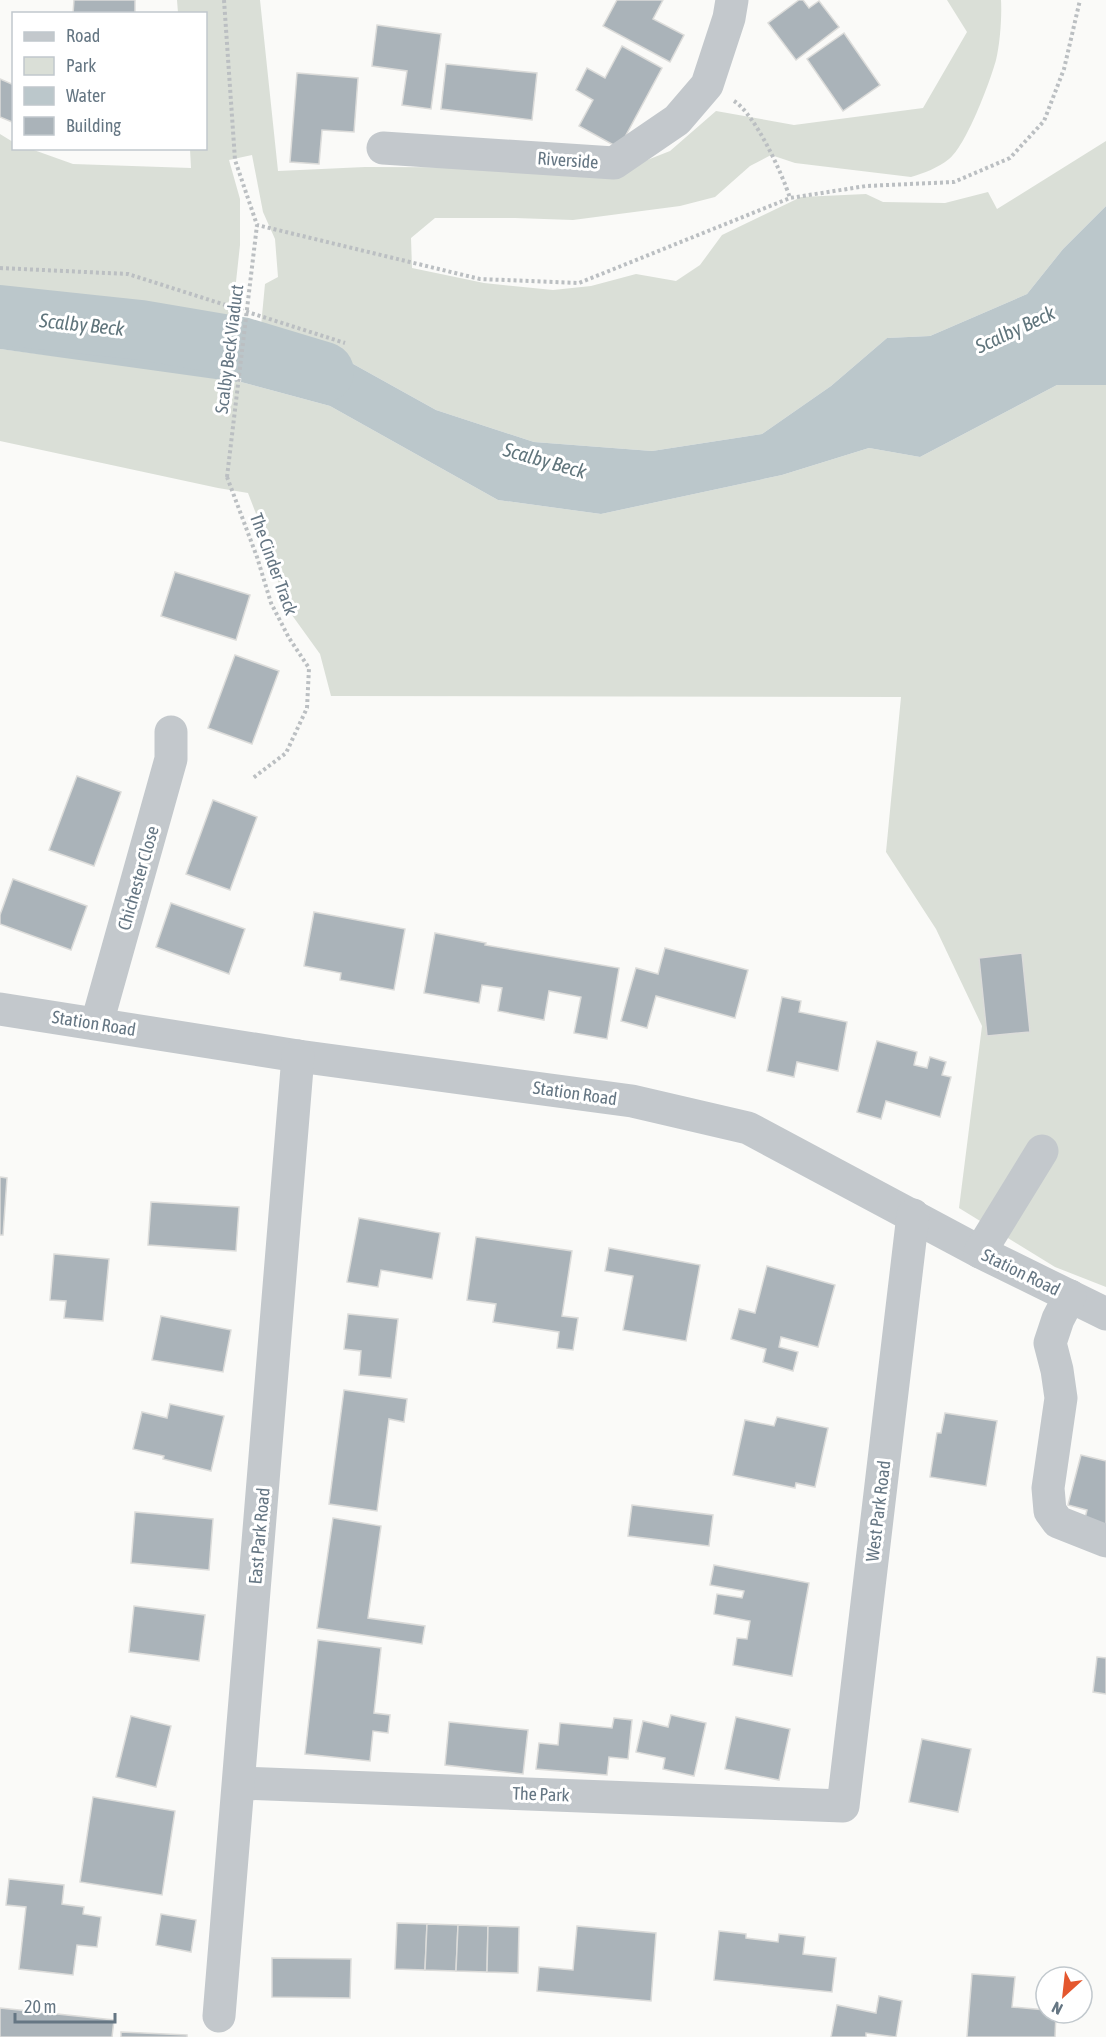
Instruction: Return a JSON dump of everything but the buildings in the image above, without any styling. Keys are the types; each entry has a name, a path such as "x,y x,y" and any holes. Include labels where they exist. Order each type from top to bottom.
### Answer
{"street":[{"name":"Riverside","path":"383,148 614,163 677,120 707,85 729,18 732,0"},
{"name":"Chichester Close","path":"97,1023 171,759 171,732"},
{"name":"Station Road","path":"0,1009 298,1056 632,1101 748,1128 980,1252 1106,1314"},
{"name":"East Park Road","path":"219,2016 298,1056"},
{"path":"980,1252 1042,1151"},
{"name":"West Park Road","path":"843,1806 913,1215"},
{"path":"1070,1296 1058,1319 1050,1343 1061,1398 1048,1488 1050,1511 1058,1522 1106,1540"},
{"name":"The Park","path":"239,1783 843,1806"}],"path":[{"path":"224,0 235,160 257,225 480,279 579,283 790,198 866,186 954,182 1010,158 1044,121 1064,69 1080,0"},
{"path":"707,85 742,106 782,172 790,198"},
{"name":"Scalby Beck Viaduct","path":"227,477 257,225"},
{"path":"0,268 128,274 345,343"},
{"name":"The Cinder Track","path":"227,477 257,557 270,603 309,668 307,708 286,753 252,778"}],"green space":[{"path":"177,0 260,0 278,171 365,167 627,168 670,151 716,111 794,125 923,108 967,32 947,0 1001,0 997,53 983,98 956,152 931,170 911,177 795,163 771,155 750,166 715,197 680,206 573,220 435,218 411,238 412,268 484,283 553,290 591,286 636,274 676,281 700,265 722,235 801,197 866,194 883,202 945,203 988,192 997,209 1106,141 1106,206 1063,249 1027,294 930,336 887,338 831,386 762,434 652,451 534,442 436,410 319,345 261,326 265,284 278,277 275,239 263,212 252,155 229,160 240,199 240,245 235,291 228,318 83,294 0,290 0,134 12,141 12,150 34,150 73,164 191,168 190,150 207,150 207,12 178,12"},
{"path":"0,349 241,382 330,406 498,500 601,514 782,475 869,448 920,457 1057,385 1106,385 1106,1287 1055,1267 959,1208 982,1026 936,929 886,852 901,697 331,696 320,654 284,604 270,550 248,493 0,441"}],"water":[{"path":"1106,206 1106,385 1057,385 920,457 869,448 782,475 601,514 498,500 330,406 241,382 247,321 319,345 436,410 534,442 652,451 762,434 831,386 887,338 930,336 1027,294 1063,249"},
{"path":"0,290 83,294 244,320 237,382 0,349"}],"waterway":[{"name":"Scalby Beck","path":"0,315 141,330 241,347 324,372"}]}
